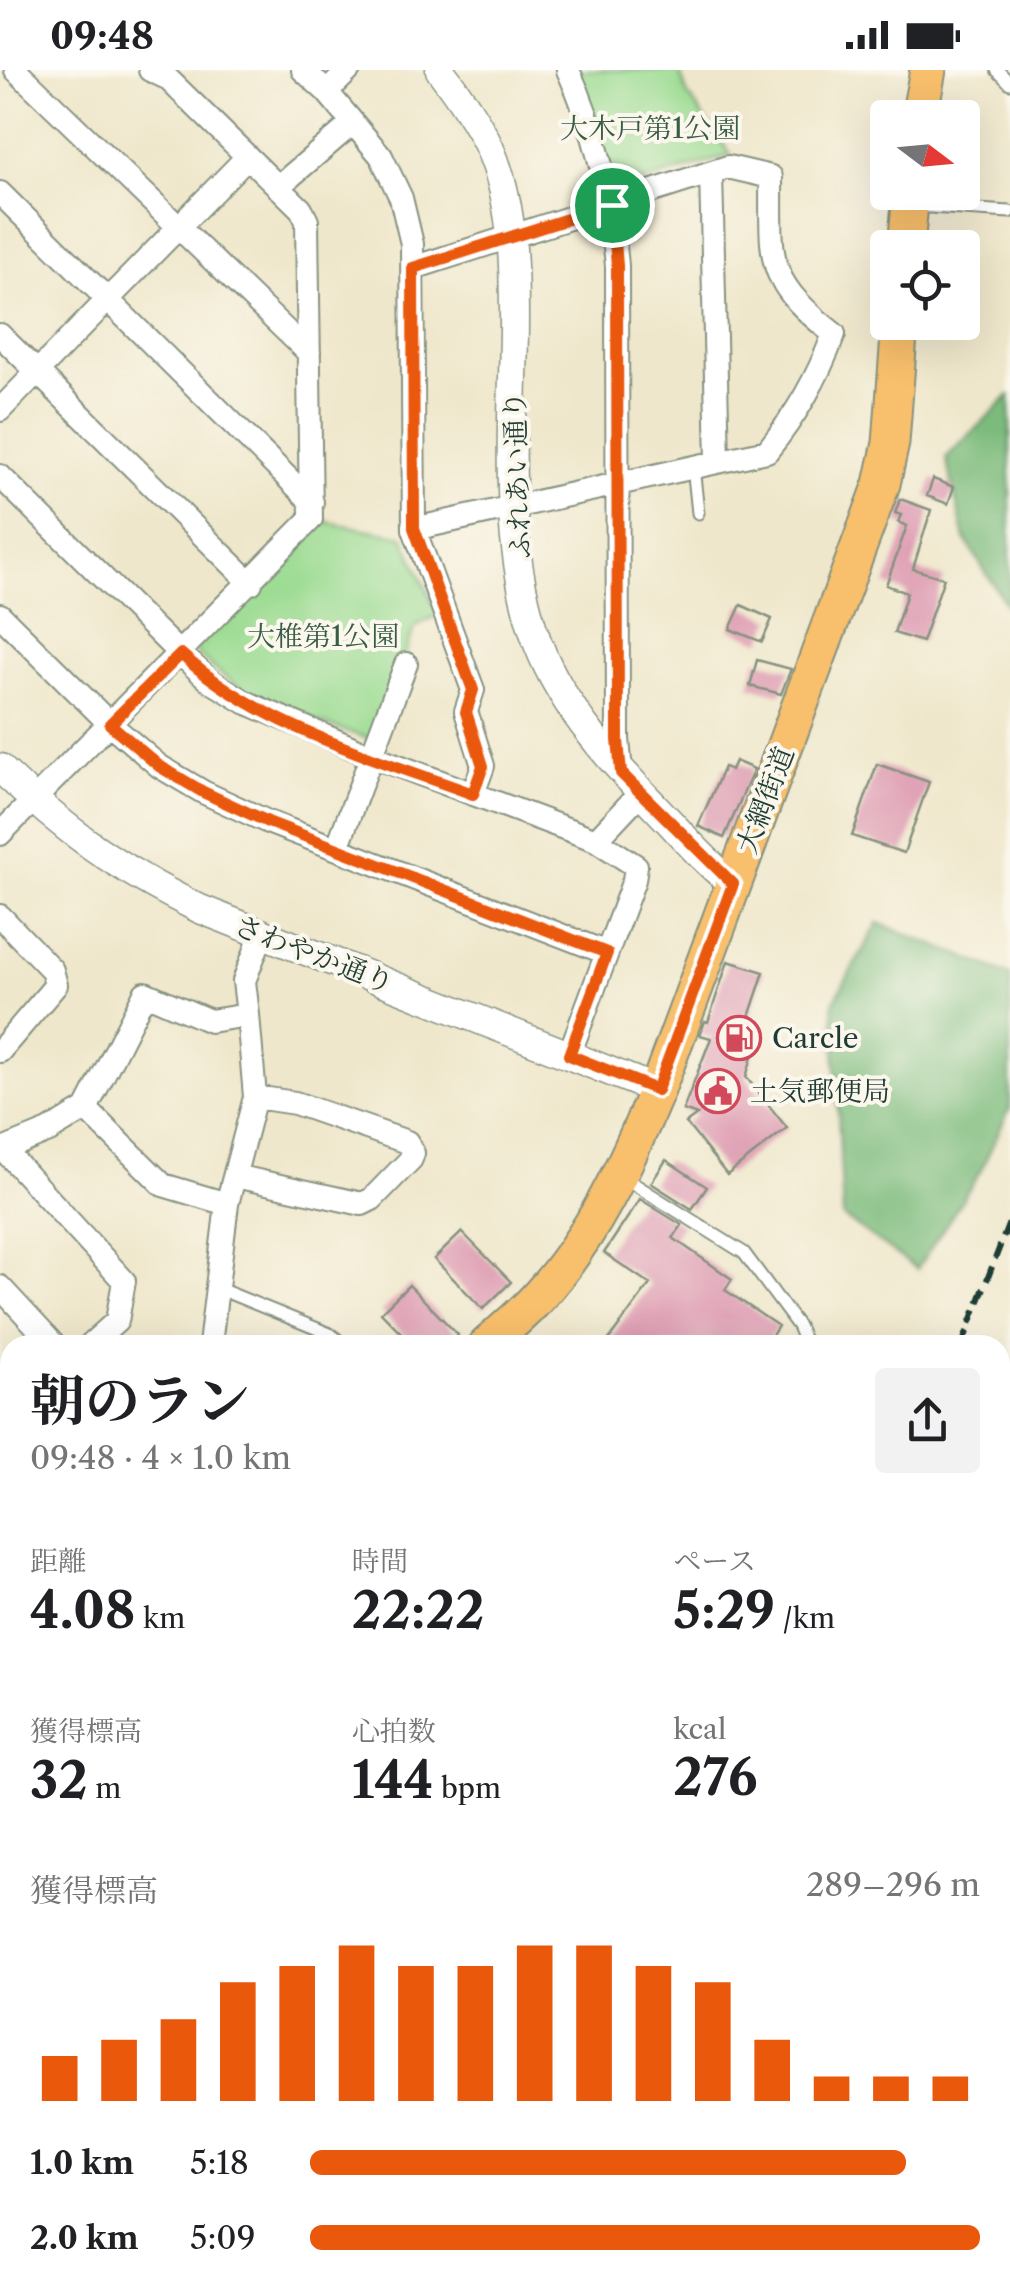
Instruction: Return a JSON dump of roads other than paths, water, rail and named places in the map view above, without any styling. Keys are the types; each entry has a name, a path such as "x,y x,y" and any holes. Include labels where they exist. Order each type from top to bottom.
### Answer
{"main road":[{"path":"922,100 928,70"},
{"name":"大網街道","path":"498,1335 537,1299 572,1255 620,1175 657,1090 882,484 891,443 899,340"}],"street":[{"path":"16,70 309,353"},
{"path":"0,834 311,519 307,221 300,209 167,78 150,70"},
{"path":"303,70 381,156 401,198 412,244 414,528 473,690 466,712 483,766 473,794"},
{"path":"327,92 349,70"},
{"name":"ふれあい通り","path":"440,70 490,149 507,207 514,258 514,506 522,578 538,644 571,706 631,783 733,884"},
{"path":"568,70 593,137 612,205 617,266 618,740 631,783 596,840"},
{"path":"278,187 353,123"},
{"path":"0,410 247,157"},
{"path":"413,268 728,167 771,177 772,251 778,278 800,308 834,334 810,392 767,451 414,528"},
{"path":"711,172 718,461"},
{"path":"0,193 312,502"},
{"path":"0,335 251,583"},
{"path":"0,476 209,680 246,702 372,756 596,840 636,866 569,1055"},
{"path":"0,615 110,724 159,766 203,792 607,953"},
{"path":"337,848 406,664"},
{"name":"さわやか通り","path":"0,768 96,851 200,909 657,1090"},
{"path":"0,916 52,970 56,985 0,1051"},
{"path":"211,1335 227,1204 255,1097 244,981 262,934"},
{"path":"101,1335 117,1321 124,1280 2,1150 50,1131 86,1109 145,993 210,1021 248,1015"},
{"path":"235,1176 362,1204 372,1199 413,1153 407,1142 295,1103 255,1097"},
{"path":"86,1109 163,1185 227,1204"},
{"path":"0,1287 45,1335"}],"lane":[{"path":"996,70 1010,82"},
{"path":"980,208 1010,212"},
{"path":"693,466 698,513"},
{"path":"620,1175 744,1253 802,1335"},
{"path":"216,1288 331,1335"}],"railway":[{"path":"966,1335 1010,1220"}],"place":[{"name":"Carcle","path":"739,1038"},
{"name":"土気郵便局","path":"718,1091"}],"park label":[{"name":"大木戸第1公園","path":"650,128"},
{"name":"大椎第1公園","path":"323,636"}]}
